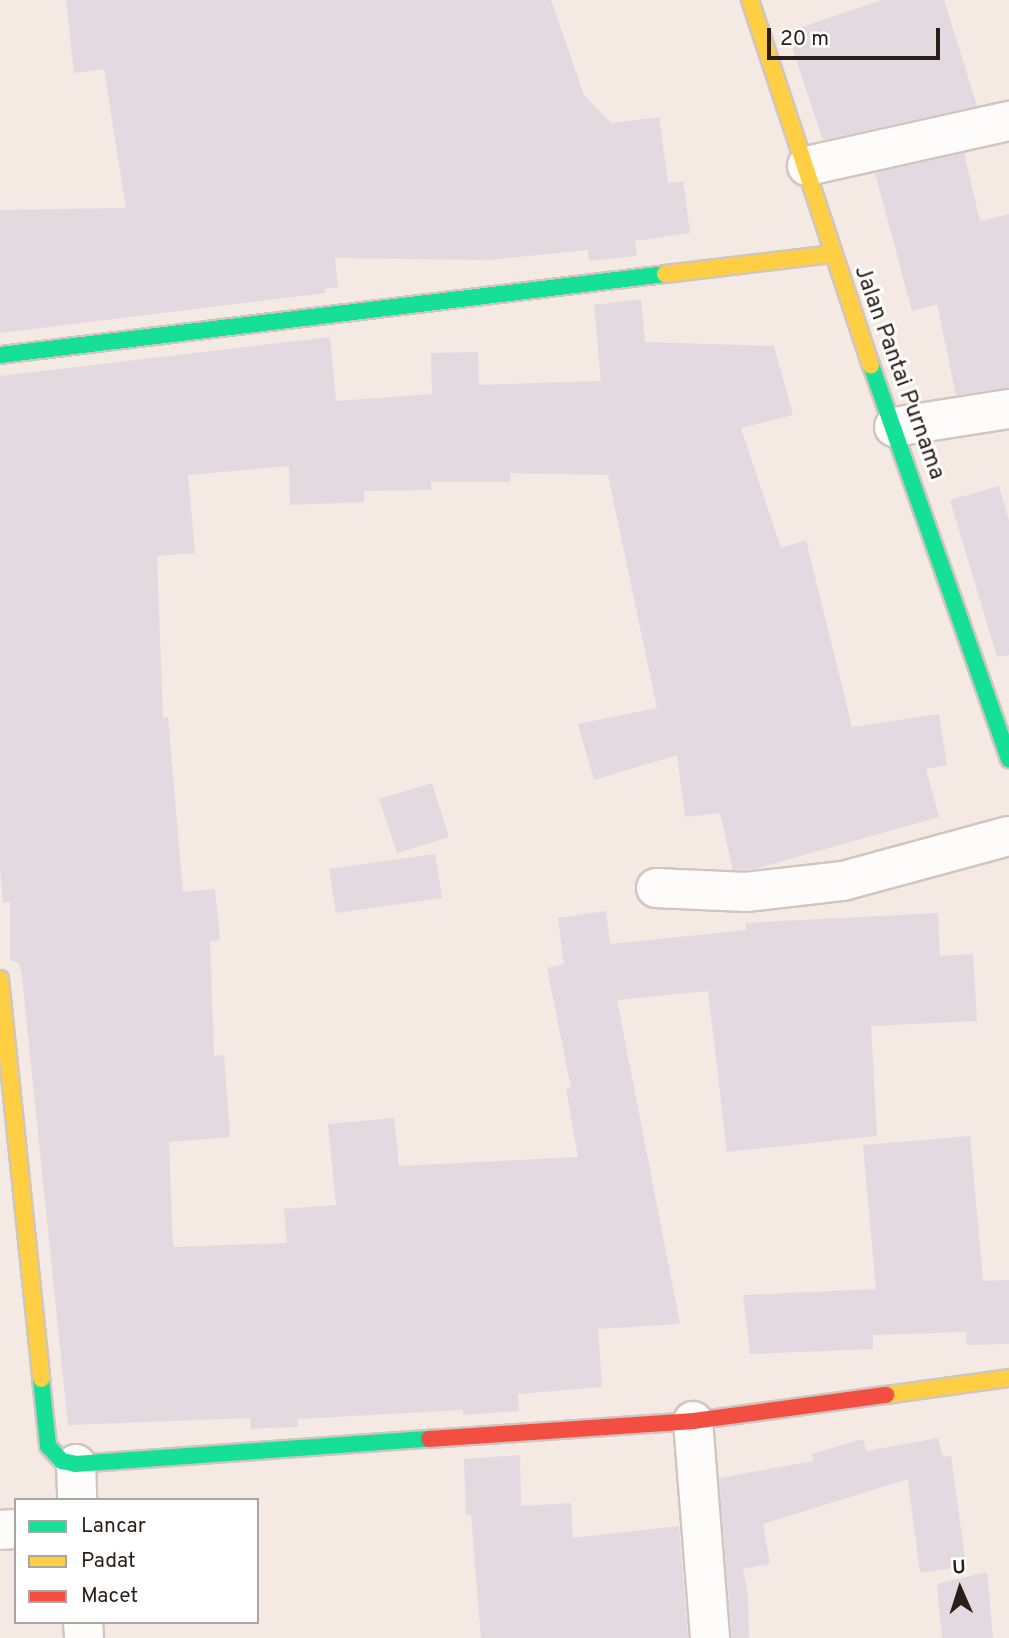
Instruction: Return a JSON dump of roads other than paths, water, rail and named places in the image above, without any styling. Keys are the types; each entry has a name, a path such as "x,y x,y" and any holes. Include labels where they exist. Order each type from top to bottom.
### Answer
{"street":[{"name":"Jalan Pantai Purnama","path":"750,0 807,166 832,254 1009,760"},
{"path":"807,166 1009,121"},
{"path":"0,355 832,254"},
{"path":"894,427 1009,408"},
{"path":"656,888 747,892 843,881 1009,836"},
{"path":"0,979 48,1447 77,1482 693,1421 1009,1378"},
{"path":"693,1421 710,1638"}]}
